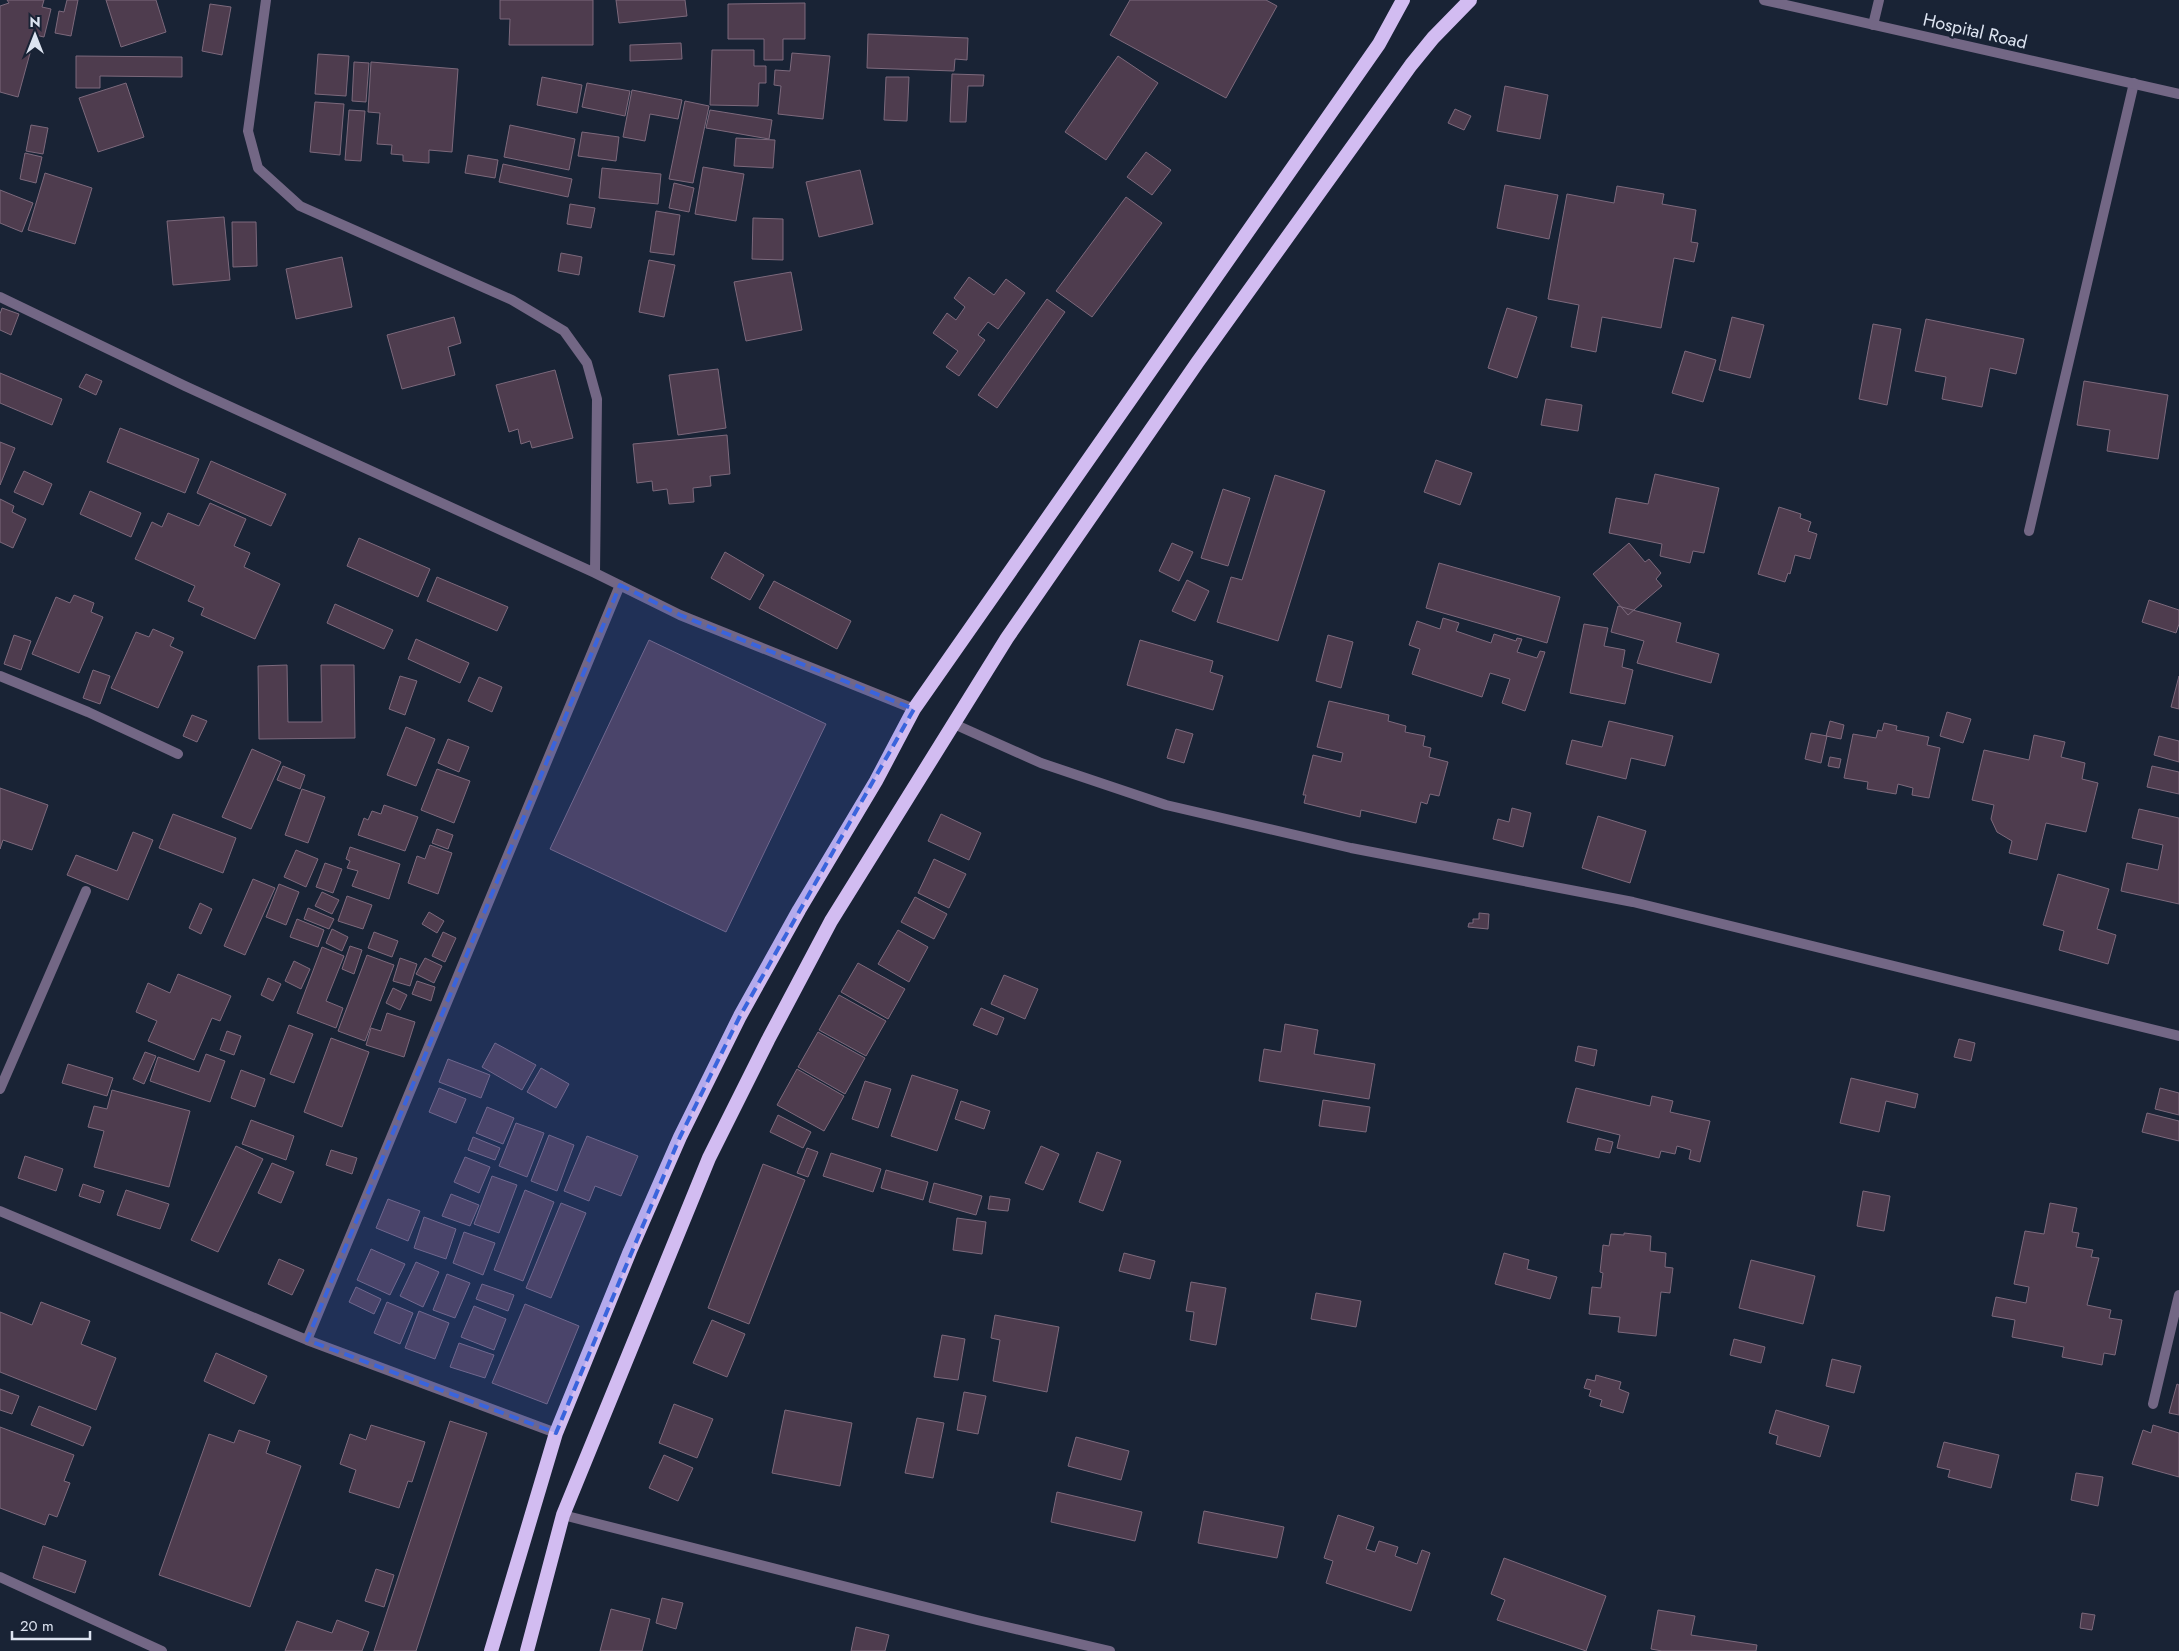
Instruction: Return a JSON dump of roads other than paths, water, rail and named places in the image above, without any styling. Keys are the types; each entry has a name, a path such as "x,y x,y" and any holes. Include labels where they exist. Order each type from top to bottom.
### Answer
{"highway":[{"path":"526,1651 563,1515 709,1158 831,921 1007,638 1197,363 1412,65 1433,38 1470,0"},
{"path":"491,1651 556,1433 630,1251 688,1120 740,1016 790,926 876,781 914,709 1379,44 1401,4"}],"street":[{"path":"266,0 248,131 258,168 300,206 512,300 564,331 587,362 597,398 596,574"},
{"name":"Hospital Road","path":"1764,0 2179,94"},
{"path":"1873,25 1879,0"},
{"path":"2029,531 2134,83"},
{"path":"0,297 185,386 620,585 680,616 914,709"},
{"path":"307,1340 620,585"},
{"path":"0,676 88,712 178,754"},
{"path":"954,724 1041,763 1166,805 1350,848 1633,902 2179,1036"},
{"path":"0,1088 86,891"},
{"path":"0,1211 307,1340 556,1433"},
{"path":"2153,1404 2179,1294"},
{"path":"563,1515 967,1617 1110,1651"},
{"path":"0,1577 162,1651"}]}
